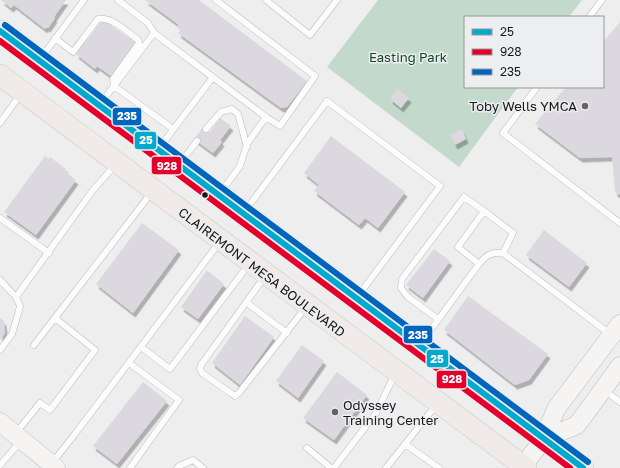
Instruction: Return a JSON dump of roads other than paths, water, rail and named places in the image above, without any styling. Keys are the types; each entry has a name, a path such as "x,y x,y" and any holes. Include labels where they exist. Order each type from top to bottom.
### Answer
{"main road":[{"path":"0,31 583,468"},
{"name":"CLAIREMONT MESA BOULEVARD","path":"0,75 523,467"}],"street":[{"path":"523,467 544,439 556,409 616,330"},
{"path":"544,439 577,425 620,366"},
{"path":"9,431 53,466"}],"lane":[{"path":"39,60 84,0"},
{"path":"118,0 148,23 154,33 280,126 315,76 216,0"},
{"path":"266,0 310,35 337,0"},
{"path":"590,16 602,0"},
{"path":"55,38 73,52 98,19 104,18 110,20 138,40 139,43 113,79 114,86 173,129"},
{"path":"99,105 154,33"},
{"path":"158,150 213,76"},
{"path":"536,88 503,133 620,223"},
{"path":"0,123 22,92"},
{"path":"243,214 327,102 440,186 356,299"},
{"path":"206,129 221,112 232,109 238,114 247,144"},
{"path":"218,195 240,166 247,144 266,117"},
{"path":"178,165 197,141"},
{"path":"16,297 93,190 117,163"},
{"path":"34,345 153,191"},
{"path":"438,319 408,297 400,288 402,279 464,197 513,233 503,254"},
{"path":"479,264 458,247 484,211"},
{"path":"0,218 49,253"},
{"path":"53,466 221,241"},
{"path":"419,346 479,264 486,256 494,252 503,254 616,330"},
{"path":"141,347 170,368 250,263"},
{"path":"266,275 201,365 200,369 202,373 235,396 237,395 241,392 307,306"},
{"path":"0,280 16,297 20,306 12,334 0,350"},
{"path":"247,303 286,333"},
{"path":"0,466 9,431 40,402 50,410 96,350 55,318"},
{"path":"129,363 179,400 130,468"},
{"path":"334,468 376,413 396,372"},
{"path":"603,389 620,402"},
{"path":"386,468 438,403"},
{"path":"405,444 439,468"},
{"path":"307,448 331,468"},
{"path":"177,468 193,460 203,468"}],"place":[{"name":"Toby Wells YMCA","path":"585,106"},
{"name":"Odyssey Training Center","path":"335,412"}],"park label":[{"name":"Easting Park","path":"408,57"}]}
